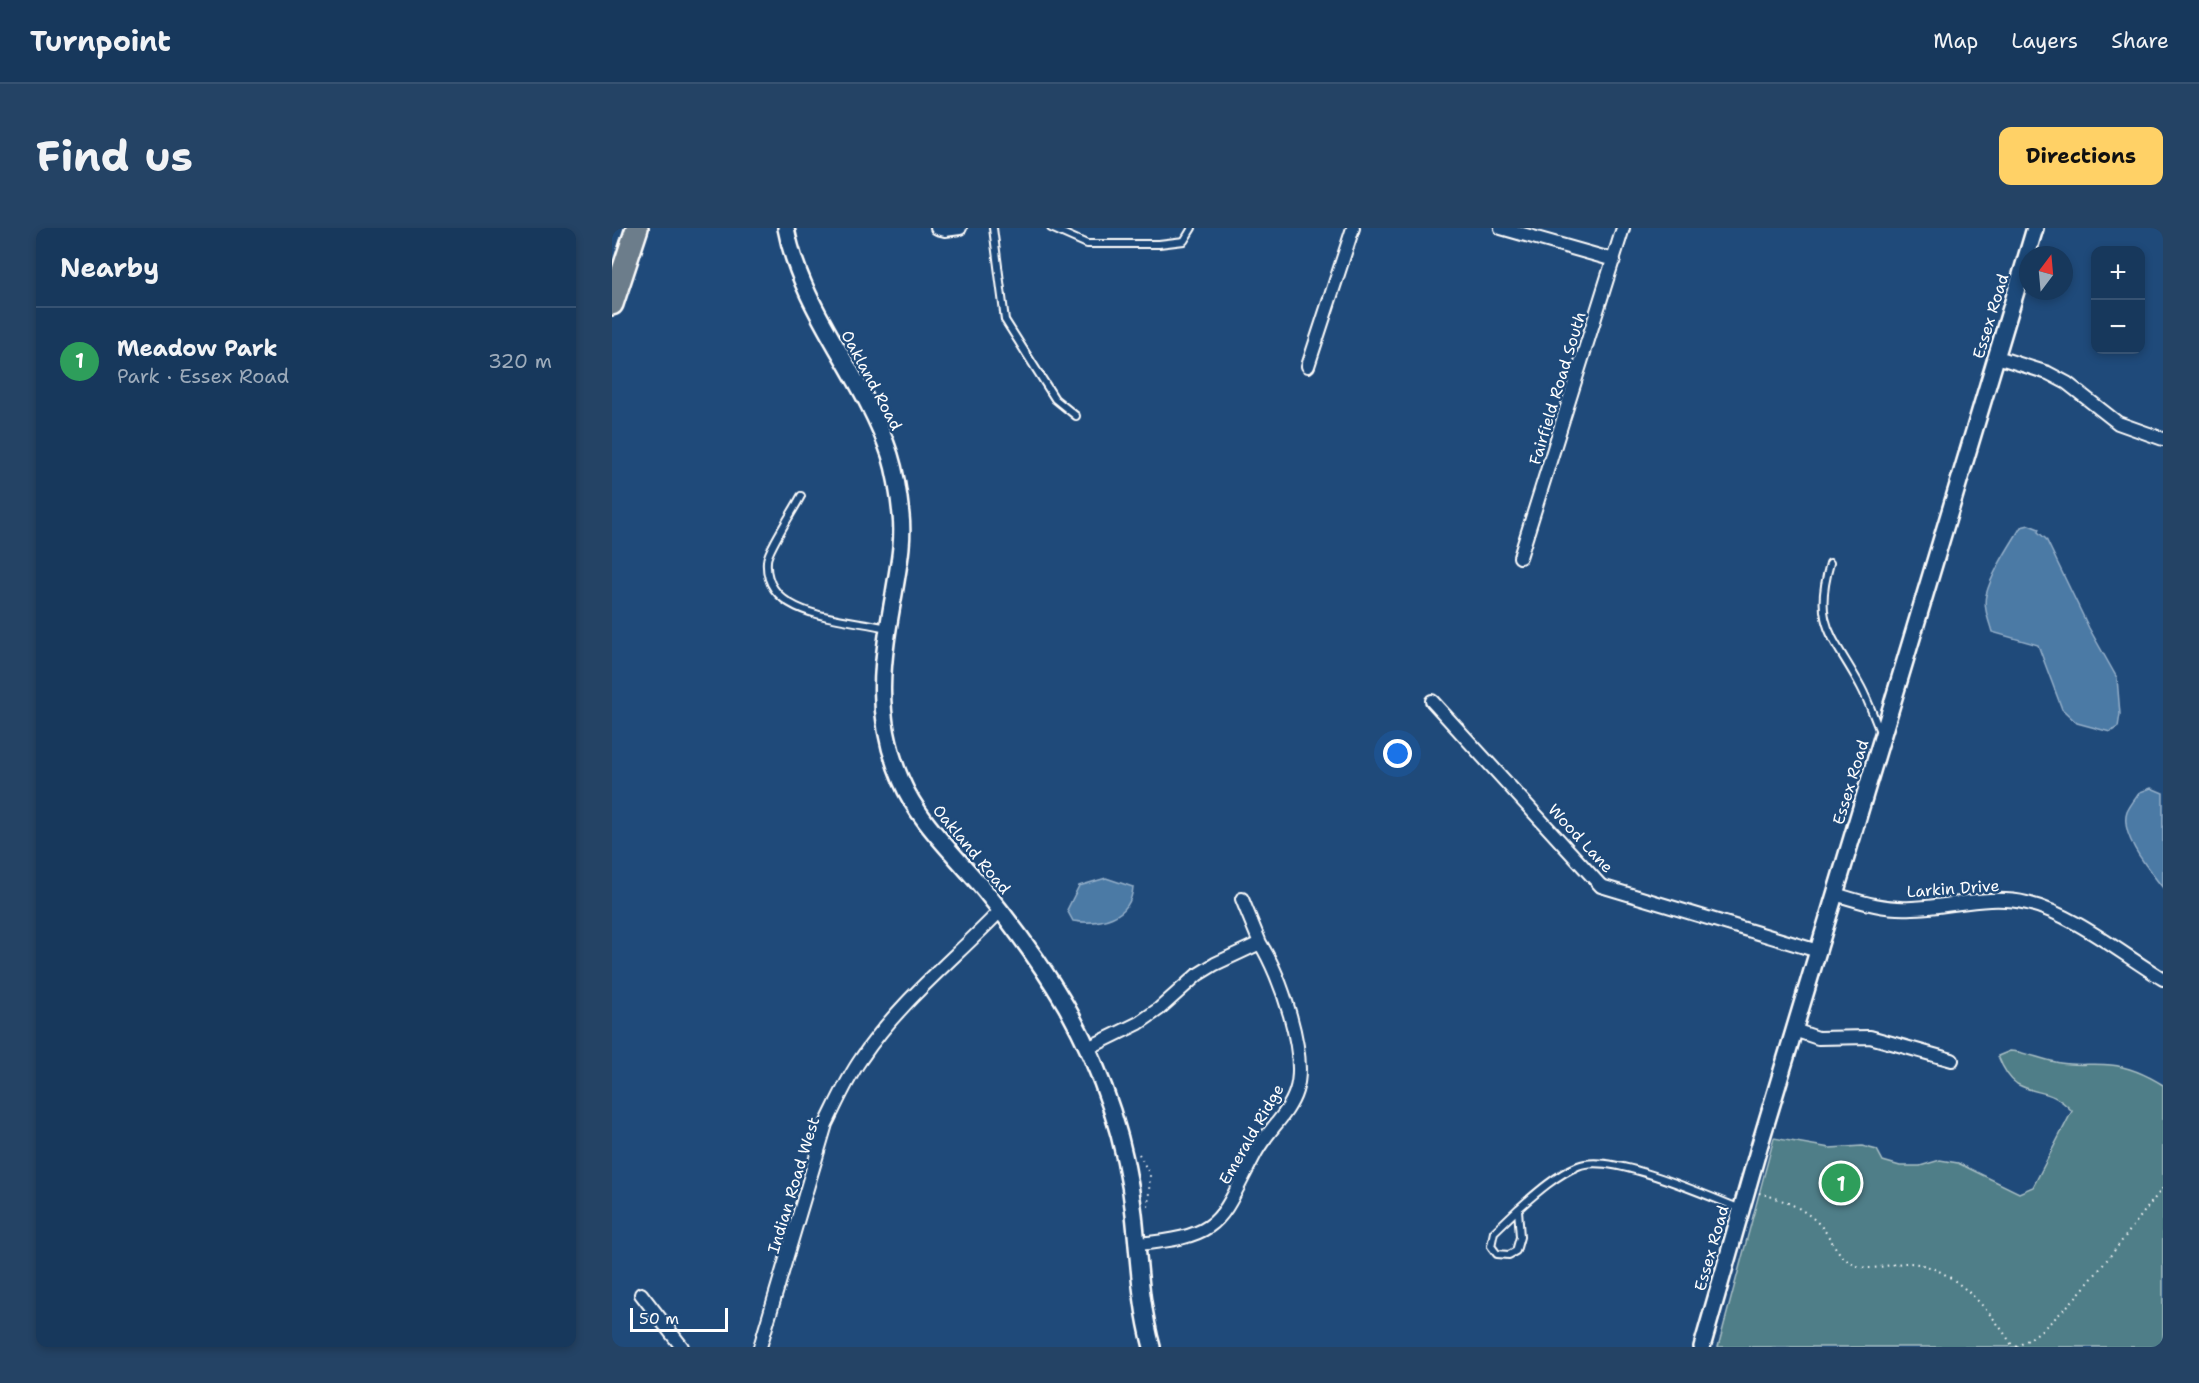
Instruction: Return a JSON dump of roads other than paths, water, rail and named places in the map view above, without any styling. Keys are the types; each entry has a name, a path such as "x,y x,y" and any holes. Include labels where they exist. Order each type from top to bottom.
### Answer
{"highway":[{"path":"612,302 630,228"},
{"path":"612,302 637,228"}],"street":[{"name":"Oakland Road","path":"786,228 800,280 877,424 890,456 902,517 901,551 881,680 881,711 901,782 924,820 1000,911 1041,966 1088,1048 1118,1133 1131,1191 1141,1294 1152,1347"},
{"path":"937,228 945,230 960,228"},
{"path":"1308,366 1353,228"},
{"path":"1501,228 1614,260"},
{"name":"Fairfield Road South","path":"1520,556 1623,228"},
{"name":"Essex Road","path":"1702,1347 1794,1030 2035,228"},
{"path":"1996,357 2048,373 2067,383 2118,423 2163,439"},
{"name":"Wood Lane","path":"1432,701 1601,886 1818,951"},
{"name":"Larkin Drive","path":"1835,894 1867,903 1909,909 2000,899 2026,903 2050,910 2163,979"},
{"name":"Emerald Ridge","path":"1137,1244 1188,1237 1206,1229 1222,1215 1257,1149 1290,1106 1296,1092 1298,1062 1284,993 1274,965 1260,943 1242,899"},
{"name":"Indian Road West","path":"760,1347 826,1124 860,1060 912,996 1000,911"},
{"path":"1088,1048 1139,1023 1197,975 1215,964 1260,943"},
{"path":"1794,1030 1818,1038 1870,1037 1952,1060"},
{"path":"642,1294 682,1347"}],"lane":[{"path":"993,228 1005,320 1055,399 1076,416"},
{"path":"1052,228 1087,243 1159,244 1184,241 1192,228"},
{"path":"801,496 766,560 769,582 786,602 808,614 888,628"},
{"path":"1830,563 1823,587 1827,624 1832,642 1861,687 1882,737"},
{"path":"1518,1209 1520,1237 1516,1251 1509,1255 1497,1254 1491,1246 1494,1232 1518,1209 1538,1191 1579,1165 1610,1165 1658,1177 1741,1209"}],"water":[{"path":"2029,525 2039,529 2038,532 2046,539 2089,628 2117,678 2120,714 2118,727 2110,732 2077,723 2062,709 2038,645 1992,632 1985,604 1992,577 2021,527"},
{"path":"2151,788 2163,793 2163,888 2137,852 2127,831 2128,809 2140,792"},
{"path":"1106,878 1133,887 1131,898 1126,906 1112,918 1093,922 1073,921 1067,910 1079,886"}],"place":[{"name":"Meadow Park","path":"1841,1183"}]}
